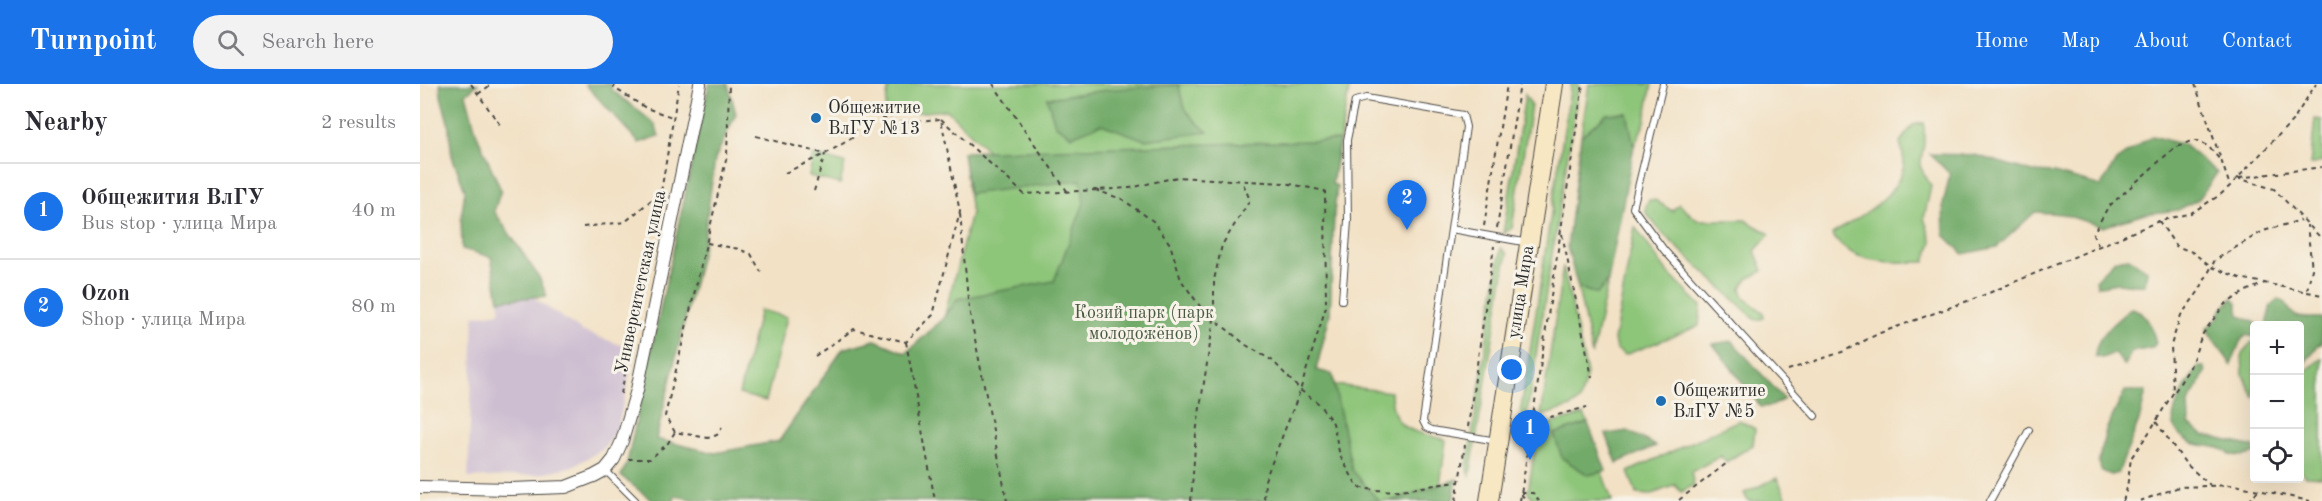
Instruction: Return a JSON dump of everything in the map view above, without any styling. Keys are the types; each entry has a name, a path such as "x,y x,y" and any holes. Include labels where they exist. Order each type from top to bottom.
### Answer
{"main road":[{"name":"улица Мира","path":"1489,501 1554,84"}],"street":[{"name":"Университетская улица","path":"600,473 622,441 637,390 700,84"},
{"path":"420,487 511,489 566,487 600,473"}],"lane":[{"path":"1663,84 1634,208 1664,250 1815,416"},
{"path":"1342,300 1348,221 1347,140 1355,102 1366,98 1463,115 1466,127 1423,421 1426,427 1432,430 1498,441"},
{"path":"1451,229 1529,243"},
{"path":"1990,501 2030,430"},
{"path":"600,473 636,501"}],"path":[{"path":"471,84 500,124"},
{"path":"478,94 492,84"},
{"path":"615,84 614,88 646,108 672,117"},
{"path":"620,402 661,192 679,84"},
{"path":"722,427 717,435 708,438 675,432 665,416 727,156 729,84"},
{"path":"993,84 1067,191"},
{"path":"1482,234 1507,84"},
{"path":"1456,501 1520,84"},
{"path":"1520,501 1583,84"},
{"path":"2195,84 2230,186"},
{"path":"1778,374 1842,352 1880,333 1984,295 2159,221 2192,213 2230,186 2293,120 2316,84"},
{"path":"785,172 825,154 854,137 860,104"},
{"path":"877,117 904,122 941,118 1024,194 1130,188 1177,177 1285,183 1325,191 1326,307 1300,390 1265,480 1264,501"},
{"path":"941,118 960,212 969,309 1007,501"},
{"path":"756,136 825,154"},
{"path":"2098,245 2093,234 2108,207 2173,149 2193,140 2208,146 2221,161"},
{"path":"814,191 825,154"},
{"path":"2236,178 2322,167"},
{"path":"2236,178 2274,189 2301,220 2322,239"},
{"path":"1191,501 1196,433 1214,319 1214,280 1221,245 1250,200 1242,181"},
{"path":"1093,190 1122,200 1153,221 1170,244 1181,280 1202,309 1246,345 1273,361 1300,390 1318,403 1333,423 1340,456 1358,487 1394,492 1460,482"},
{"path":"583,227 625,222 661,192"},
{"path":"906,342 933,315 960,212"},
{"path":"2173,393 2171,345 2181,315 2199,291 2215,260 2263,231 2301,220"},
{"path":"2159,221 2176,246 2192,252 2212,267 2240,278 2322,295"},
{"path":"2307,225 2312,268 2307,291"},
{"path":"1561,231 1592,377"},
{"path":"707,243 740,249 751,254 761,272"},
{"path":"2123,501 2127,488 2130,458 2156,422 2190,366 2202,335 2224,305 2246,291 2265,283"},
{"path":"815,356 854,329 906,342"},
{"path":"906,342 935,501"},
{"path":"1532,422 1587,406"},
{"path":"2156,422 2186,464 2211,486"},
{"path":"638,459 650,459 668,443 675,432"},
{"path":"1679,500 1727,463"},
{"path":"2140,501 2179,487 2235,485 2310,501"},
{"path":"2249,501 2258,490"},
{"path":"1521,493 1527,501"},
{"path":"1521,493 1533,493 1539,501"}],"shaded area":[{"path":"531,296 582,331 635,350 617,431 602,450 573,466 536,475 468,478 474,316 501,312 499,300"}],"green space":[{"path":"440,84 478,84 466,94 477,135 501,190 494,211 539,277 547,296 499,300 491,257 462,249 461,219 465,190 452,156"},
{"path":"585,84 610,84 612,90 655,124 659,136 639,143"},
{"name":"Козий парк (парк молодожёнов)","path":"709,84 728,84 736,114 715,159 703,246 656,439 715,453 779,441 843,349 875,340 906,353 944,318 957,299 1054,281 1084,203 1081,180 969,194 963,152 1339,140 1332,184 1337,186 1330,314 1316,370 1332,374 1352,470 1379,501 702,501 675,496 674,501 653,501 621,476 627,463"},
{"name":"Козий парк (парк молодожёнов)","path":"889,84 1350,84 1332,184 1337,186 1330,314 1316,370 1332,374 1335,385 1391,392 1392,405 1400,423 1414,431 1446,440 1438,501 766,501 843,349 875,340 906,353 944,318 971,213 963,152 988,151 947,110 884,116"},
{"path":"1571,84 1579,84 1524,432 1521,409"},
{"path":"1589,84 1652,84 1645,122 1634,146 1626,113 1607,114 1581,136"},
{"path":"1179,85 1182,101 1188,112 1208,132 1145,140 1101,124 1072,136 1055,125 1047,98 1114,89"},
{"path":"1525,95 1531,105 1512,228 1503,234"},
{"path":"1627,113 1634,146 1608,281 1597,294 1578,288 1567,247 1581,136 1607,114"},
{"path":"2315,119 2322,120 2322,162 2310,165"},
{"path":"1924,123 1924,144 1920,166 1931,186 1924,218 1932,242 1925,262 1886,262 1861,257 1850,252 1832,234 1865,214 1885,198 1900,178 1904,166 1900,142 1913,125"},
{"path":"2152,136 2184,145 2217,173 2199,199 2178,210 2145,214 2103,227 2062,214 2035,212 1997,247 1963,254 1944,235 1943,205 1950,174 1930,154 1975,155 2033,172 2054,173 2101,186 2116,161"},
{"path":"813,155 845,163 840,184 809,176"},
{"path":"1649,200 1655,200 1672,211 1679,204 1697,220 1745,220 1770,234 1755,251 1763,271 1747,279 1741,289 1744,298 1763,312 1764,318 1756,320 1663,234 1646,213"},
{"path":"1635,227 1667,272 1701,306 1699,326 1625,355 1616,349 1614,340"},
{"path":"1501,248 1507,254 1470,475 1467,468"},
{"path":"2129,258 2147,270 2145,285 2118,283 2097,286 2096,279 2115,260"},
{"path":"1563,266 1587,374 1580,400 1571,407 1541,416"},
{"path":"1608,281 1592,355 1578,288 1597,294"},
{"path":"2232,298 2237,303 2239,315 2252,321 2250,336 2246,335 2240,342 2231,365 2211,338 2207,328 2220,316 2220,312"},
{"path":"2278,299 2286,303 2296,316 2322,318 2322,344 2319,344 2304,364 2304,321 2267,321 2271,305"},
{"path":"2131,308 2145,317 2156,343 2152,348 2131,352 2125,366 2115,353 2102,358 2095,356 2096,348 2103,335"},
{"path":"760,310 787,317 766,401 739,394"},
{"path":"1732,341 1784,399 1772,406 1761,407 1713,344"},
{"path":"2250,344 2250,389 2243,374 2242,353"},
{"path":"2322,358 2322,477 2304,475 2304,372"},
{"path":"2199,367 2204,367 2206,372 2188,403 2189,424 2203,435 2250,446 2250,455 2230,455 2222,449 2195,444 2176,430 2173,417 2175,409"},
{"path":"2125,391 2146,391 2139,421 2118,473 2111,475 2102,471 2098,463 2106,430"},
{"path":"1584,415 1588,423 1554,434 1588,475 1602,472 1612,501 1535,501 1528,492 1538,427"},
{"path":"1739,420 1755,429 1753,445 1726,462 1721,456 1691,472 1694,485 1681,492 1675,485 1650,495 1637,494 1628,472"},
{"path":"1588,423 1606,471 1588,475 1562,458 1554,434"},
{"path":"1628,431 1656,446 1617,463 1606,434"},
{"path":"1777,478 1788,501 1748,501 1744,493"},
{"path":"1457,479 1453,501 1390,501"}],"place":[{"name":"Общежитие ВлГУ №13","path":"816,118"},
{"name":"Ozon","path":"1407,230"},
{"name":"Общежитие ВлГУ №5","path":"1661,401"},
{"name":"Общежития ВлГУ","path":"1530,460"}]}
